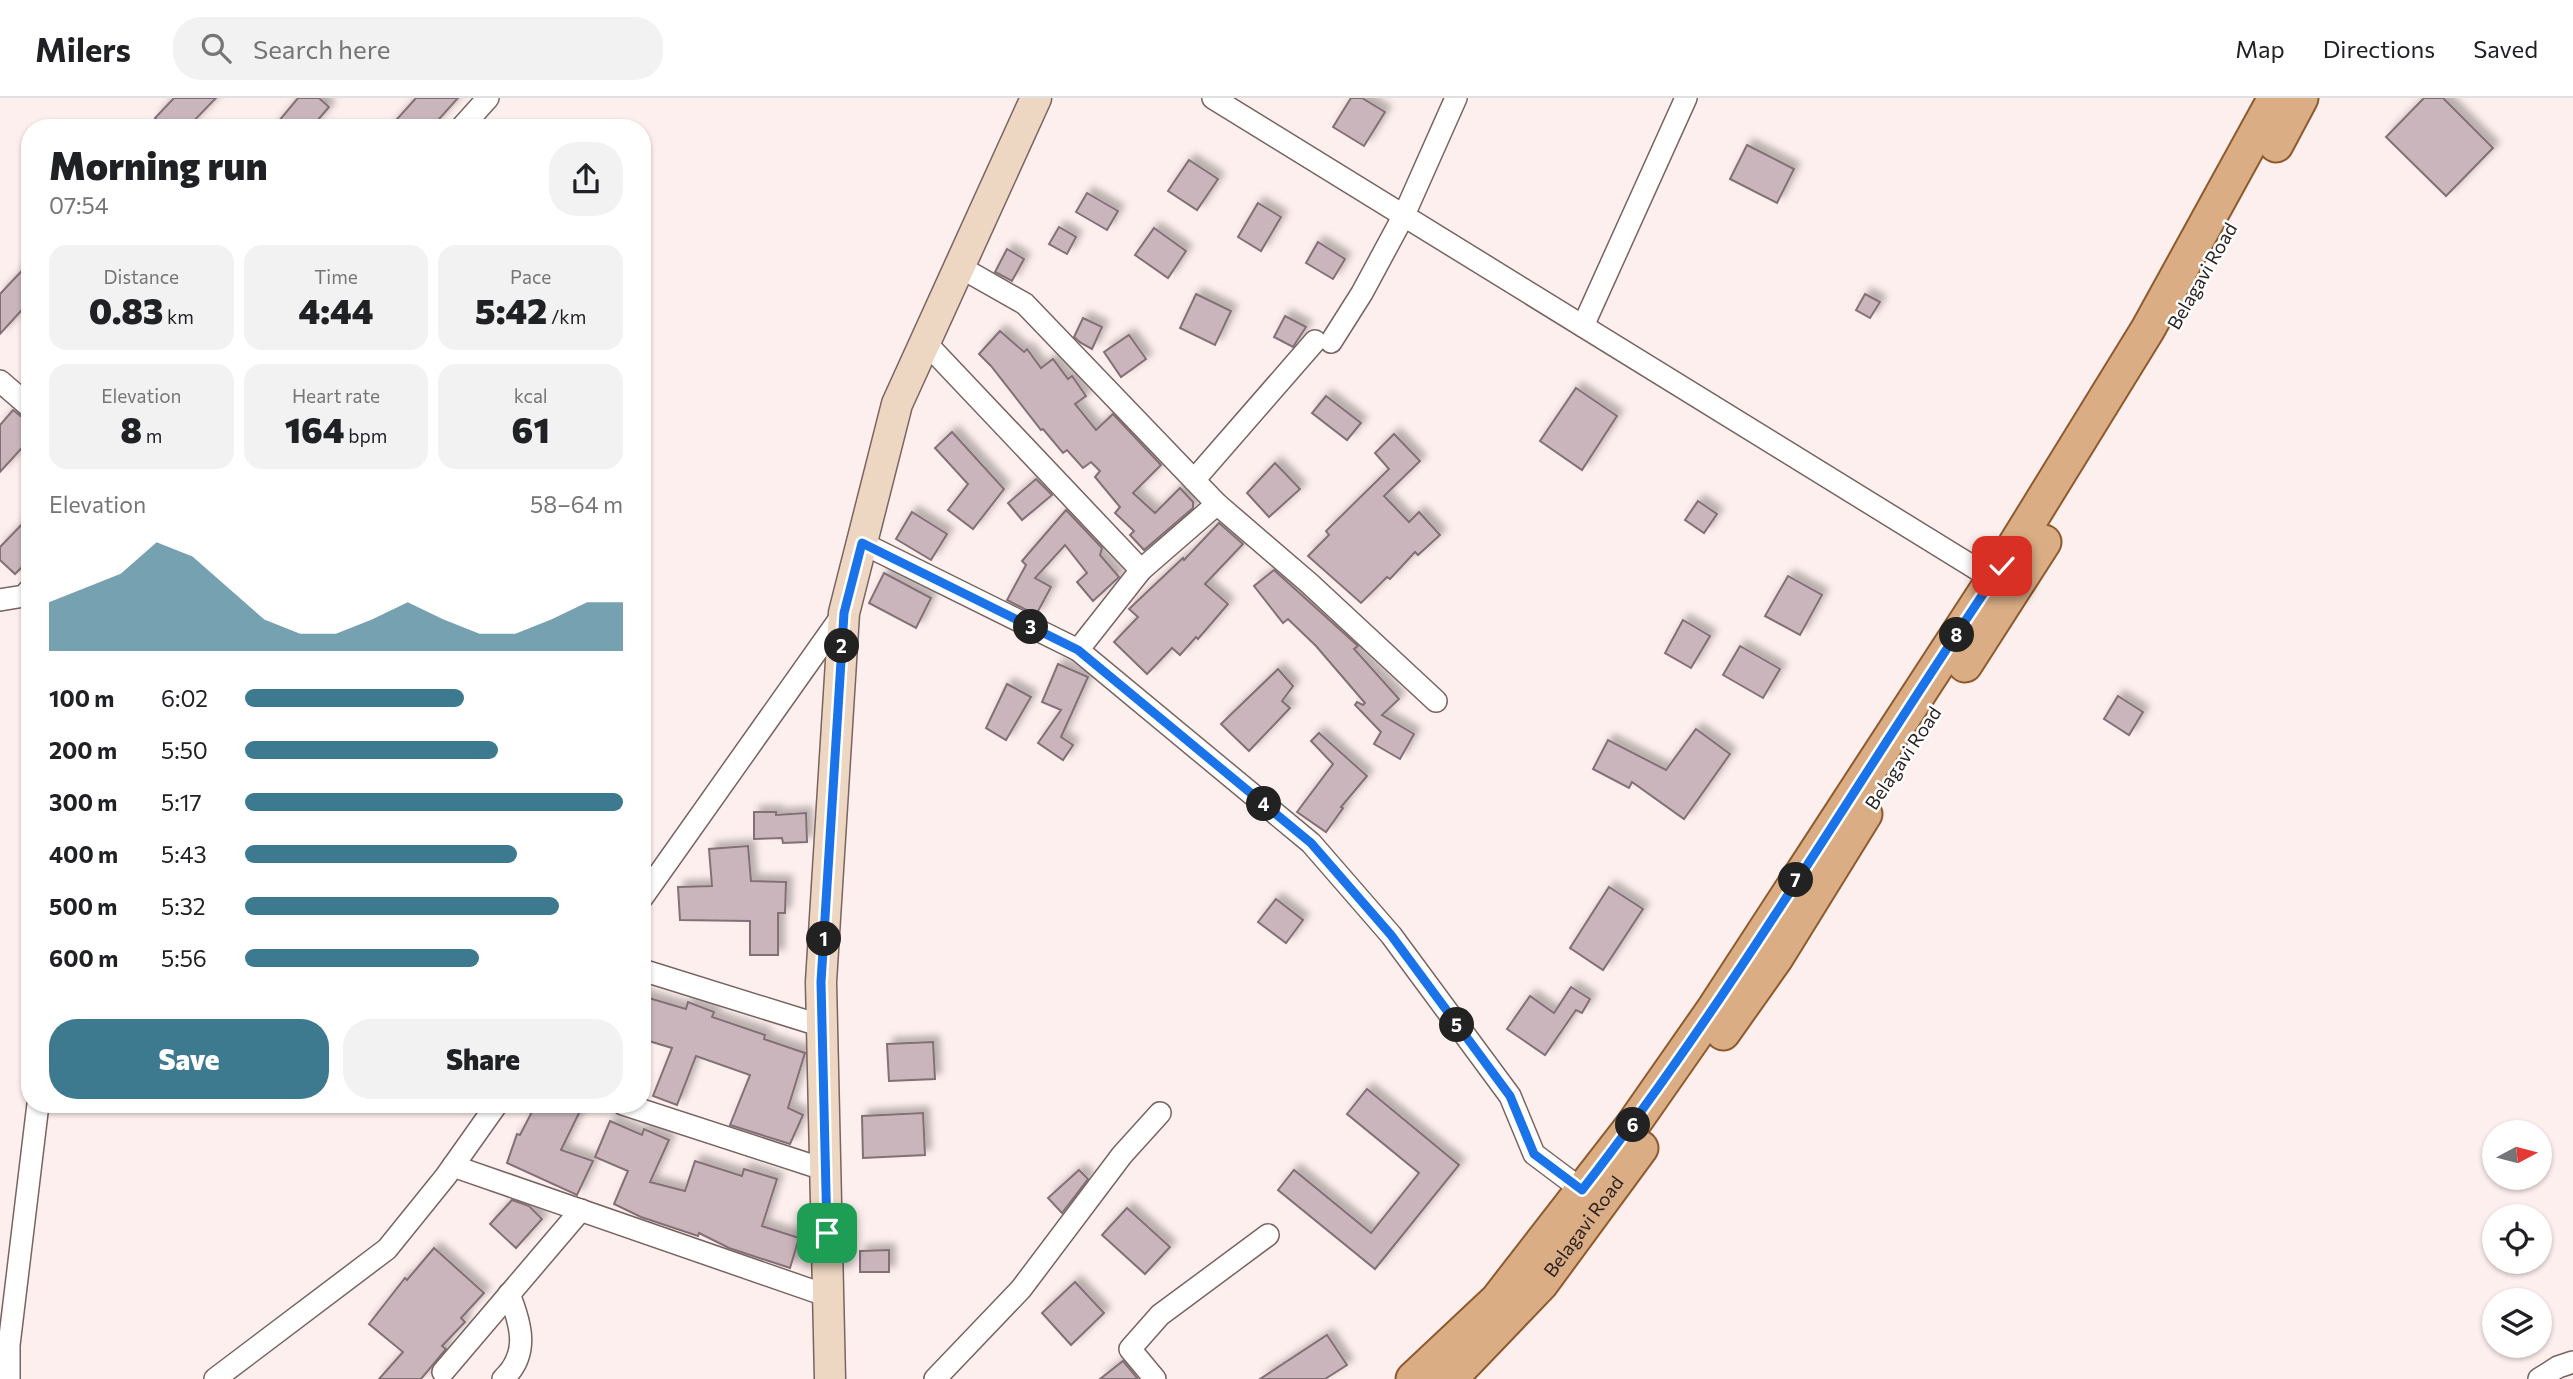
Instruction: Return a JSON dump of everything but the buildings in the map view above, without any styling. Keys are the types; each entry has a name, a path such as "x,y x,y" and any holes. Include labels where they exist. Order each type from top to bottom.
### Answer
{"main road":[{"path":"830,1379 821,982 844,613 897,404 1037,98"},
{"path":"1413,1379 1496,1300 1632,1126 1713,1010 1993,579 2148,329 2275,98"},
{"name":"Belagavi Road","path":"1450,1379 1541,1284 1602,1204 1776,958 1857,828 2015,589 2198,286 2301,98"}],"street":[{"path":"469,119 488,98"},
{"path":"1213,98 1993,579"},
{"path":"1194,480 1323,342 1362,293 1404,215 1456,98"},
{"path":"1583,326 1686,98"},
{"path":"960,267 1025,304 1217,504 1309,583 1436,701"},
{"path":"925,342 1141,570"},
{"path":"0,381 21,399"},
{"path":"1078,650 1141,570 1217,504"},
{"path":"862,543 1078,650 1311,843 1391,935 1510,1096 1534,1154 1582,1190"},
{"path":"0,600 21,596"},
{"path":"651,885 844,613"},
{"path":"651,973 822,1026"},
{"path":"9,1379 9,1345 37,1113"},
{"path":"215,1379 387,1250 491,1113"},
{"path":"651,1113 826,1170"},
{"path":"935,1379 1021,1289 1122,1156 1160,1113"},
{"path":"453,1166 828,1296"},
{"path":"443,1372 581,1210"},
{"path":"1154,1379 1130,1349 1160,1315 1268,1236"},
{"path":"503,1379 511,1372 520,1350 520,1322 509,1294"},
{"path":"2539,1379 2558,1367 2573,1362"}],"route":[{"path":"827,1233 821,982 844,613 862,543 1078,650 1311,843 1391,935 1510,1096 1534,1154 1582,1190 1632,1126 1713,1010 2002,566"}]}
